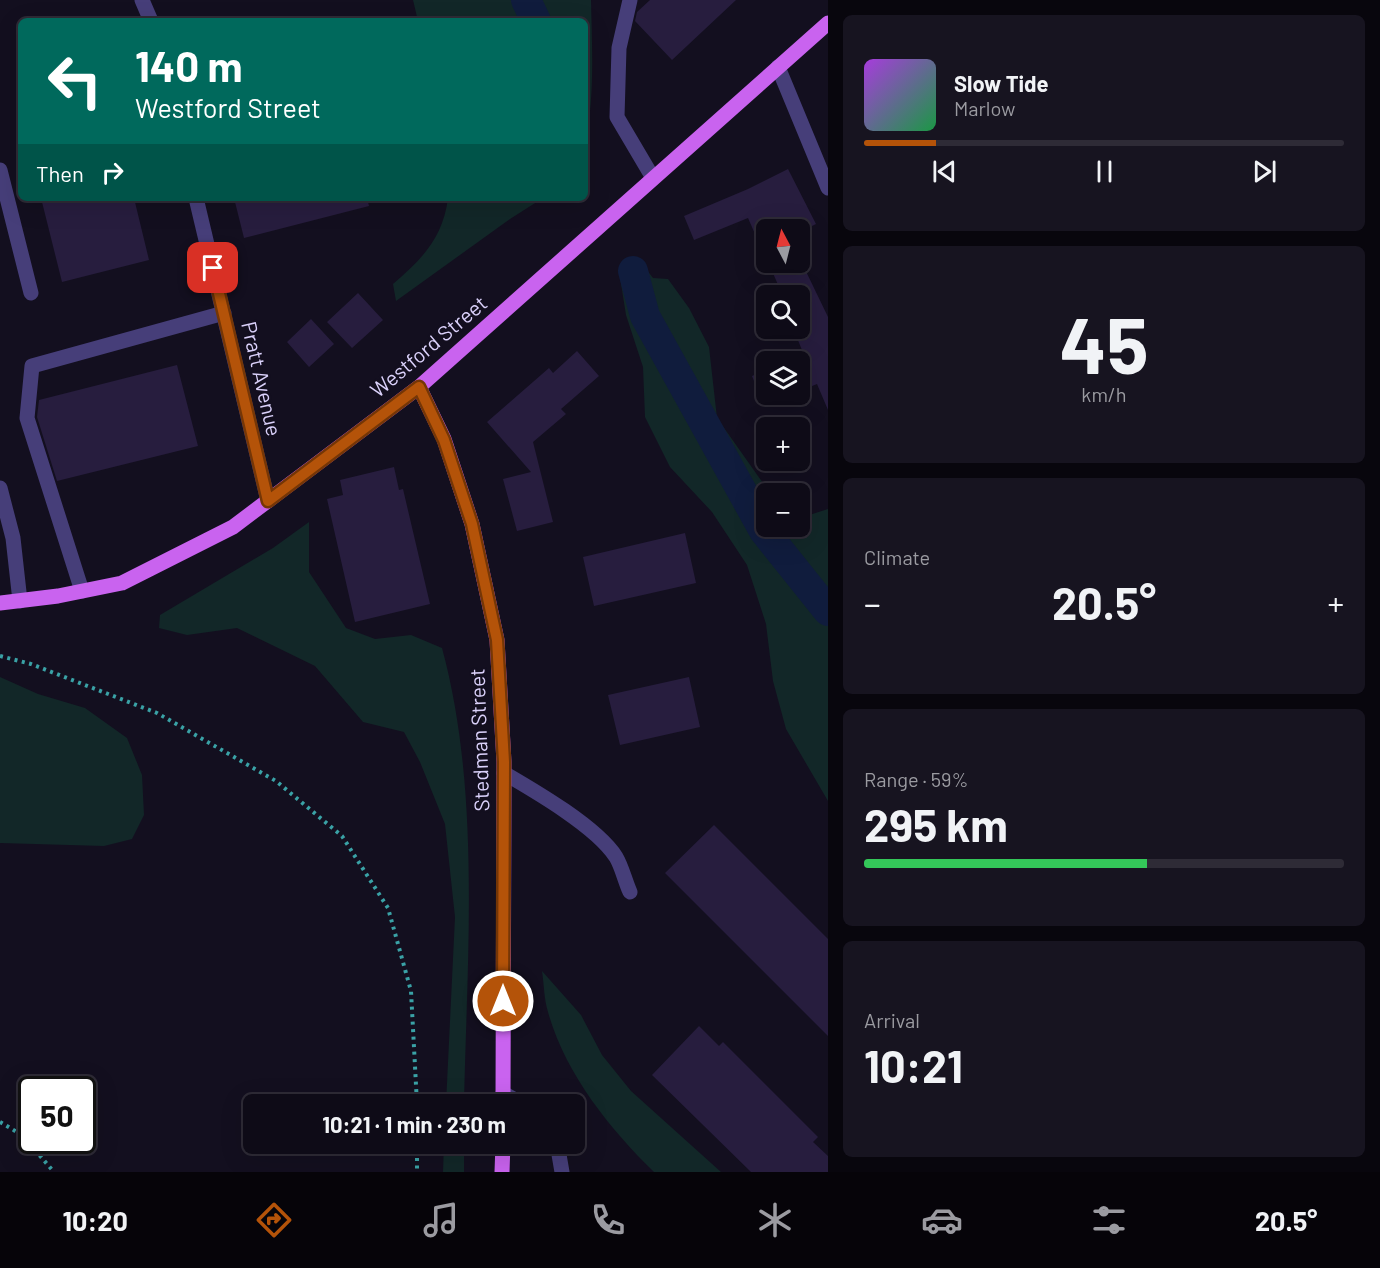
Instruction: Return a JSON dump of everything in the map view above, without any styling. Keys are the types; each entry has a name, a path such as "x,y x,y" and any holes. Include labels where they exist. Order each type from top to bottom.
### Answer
{"main road":[{"name":"Westford Street","path":"0,603 122,583 233,527 419,387 828,22"},
{"name":"Stedman Street","path":"419,387 444,440 475,536 497,640 504,773 503,1094"},
{"path":"502,1154 502,1172"}],"street":[{"path":"142,0 150,18"},
{"path":"630,0 619,48 617,117 653,178"},
{"path":"778,67 828,188"},
{"path":"0,170 31,293"},
{"name":"Pratt Avenue","path":"197,201 268,501"},
{"path":"82,591 27,418 32,366 224,313"},
{"path":"0,488 13,538 20,601"},
{"path":"504,773 541,794 601,840 615,857 630,892"},
{"path":"559,1154 562,1172"}],"path":[{"path":"0,656 31,664 157,713 276,781 342,836 388,908 411,991 416,1094"},
{"path":"0,1122 22,1135 54,1172"},
{"path":"417,1154 417,1172"}],"green space":[{"path":"413,0 591,0 592,90 588,126 588,18 417,18"},
{"path":"447,201 538,201 396,301 393,284 430,247"},
{"path":"643,265 653,278 668,279 689,308 709,347 717,418 763,483 756,483 756,537 810,537 810,515 828,509 828,801 786,729 773,681 766,624 747,565 712,512 670,467 645,417 643,367 626,315 619,271"},
{"path":"309,522 309,572 346,628 375,639 411,635 442,648 454,703 467,816 469,933 464,1094 446,1094 455,917 445,824 420,762 404,732 363,722 315,666 237,628 187,635 159,628 160,615 273,548"},
{"path":"0,677 38,694 85,708 127,738 142,775 144,815 132,839 104,846 0,843"},
{"path":"542,971 581,1015 602,1055 631,1091 721,1172 654,1172 637,1155 590,1098 565,1057 548,1012"},
{"path":"444,1154 464,1154 464,1172 443,1172"}],"building":[{"path":"650,0 736,0 672,60 635,21 637,12"},
{"path":"788,169 816,224 810,227 810,219 756,219 756,236 748,218 694,240 684,216"},
{"path":"42,201 135,201 149,260 62,282"},
{"path":"235,201 368,201 369,206 244,238"},
{"path":"773,273 807,273 828,317 828,410 817,384 810,387 810,351 802,351 797,339 810,339 810,285 778,285"},
{"path":"358,293 383,320 352,348 327,322"},
{"path":"311,319 334,344 309,367 287,342"},
{"path":"577,351 599,376 561,409 566,414 533,442 553,522 517,531 503,479 531,472 487,422 549,368 553,373"},
{"path":"177,365 198,446 57,481 37,417 39,400"},
{"path":"756,374 756,386 752,376"},
{"path":"394,467 399,490 403,489 430,604 355,622 327,499 343,495 340,480"},
{"path":"685,533 696,583 594,606 583,557"},
{"path":"689,677 700,727 620,745 608,695"},
{"path":"714,825 828,939 828,1036 665,873"},
{"path":"699,1026 719,1046 723,1042 818,1137 813,1142 828,1156 828,1172 751,1172 652,1075"}],"waterway":[{"path":"526,0 535,18"},
{"path":"633,271 645,316 764,531 828,611"}],"route":[{"path":"213,268 268,501 419,387 444,440 472,524 497,640 504,762 503,1001"}]}
